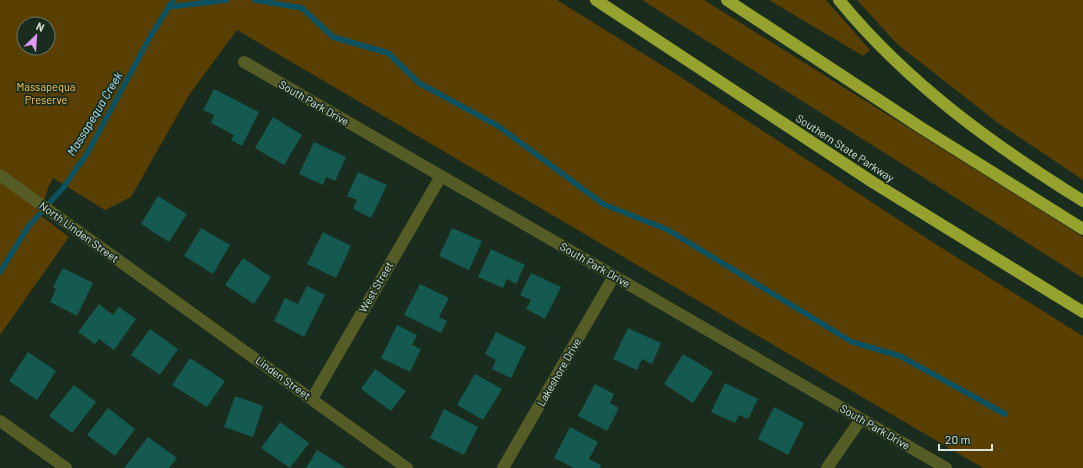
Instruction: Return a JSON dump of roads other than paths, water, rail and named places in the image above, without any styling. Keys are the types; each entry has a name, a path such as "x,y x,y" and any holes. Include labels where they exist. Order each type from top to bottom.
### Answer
{"highway":[{"name":"Southern State Parkway","path":"596,0 874,183 1083,312"},
{"path":"727,0 920,127 1083,229"},
{"path":"839,0 859,24 888,53 946,107 1026,166 1083,201"}],"street":[{"name":"South Park Drive","path":"244,62 946,468"},
{"name":"North Linden Street","path":"0,175 158,288"},
{"name":"West Street","path":"312,399 441,176"},
{"name":"Lakeshore Drive","path":"503,468 614,276"},
{"name":"Linden Street","path":"158,288 407,468"},
{"path":"827,468 861,419"},
{"path":"0,421 66,468"}],"waterway":[{"name":"Massapequa Creek","path":"0,272 28,227 63,188 88,152 150,37 173,0"},
{"path":"168,7 227,0"},
{"path":"255,0 302,8 333,37 388,53 419,83 498,126 603,204 668,230 852,342 900,356 1005,414"}],"park label":[{"name":"Massapequa Preserve","path":"46,93"}]}
